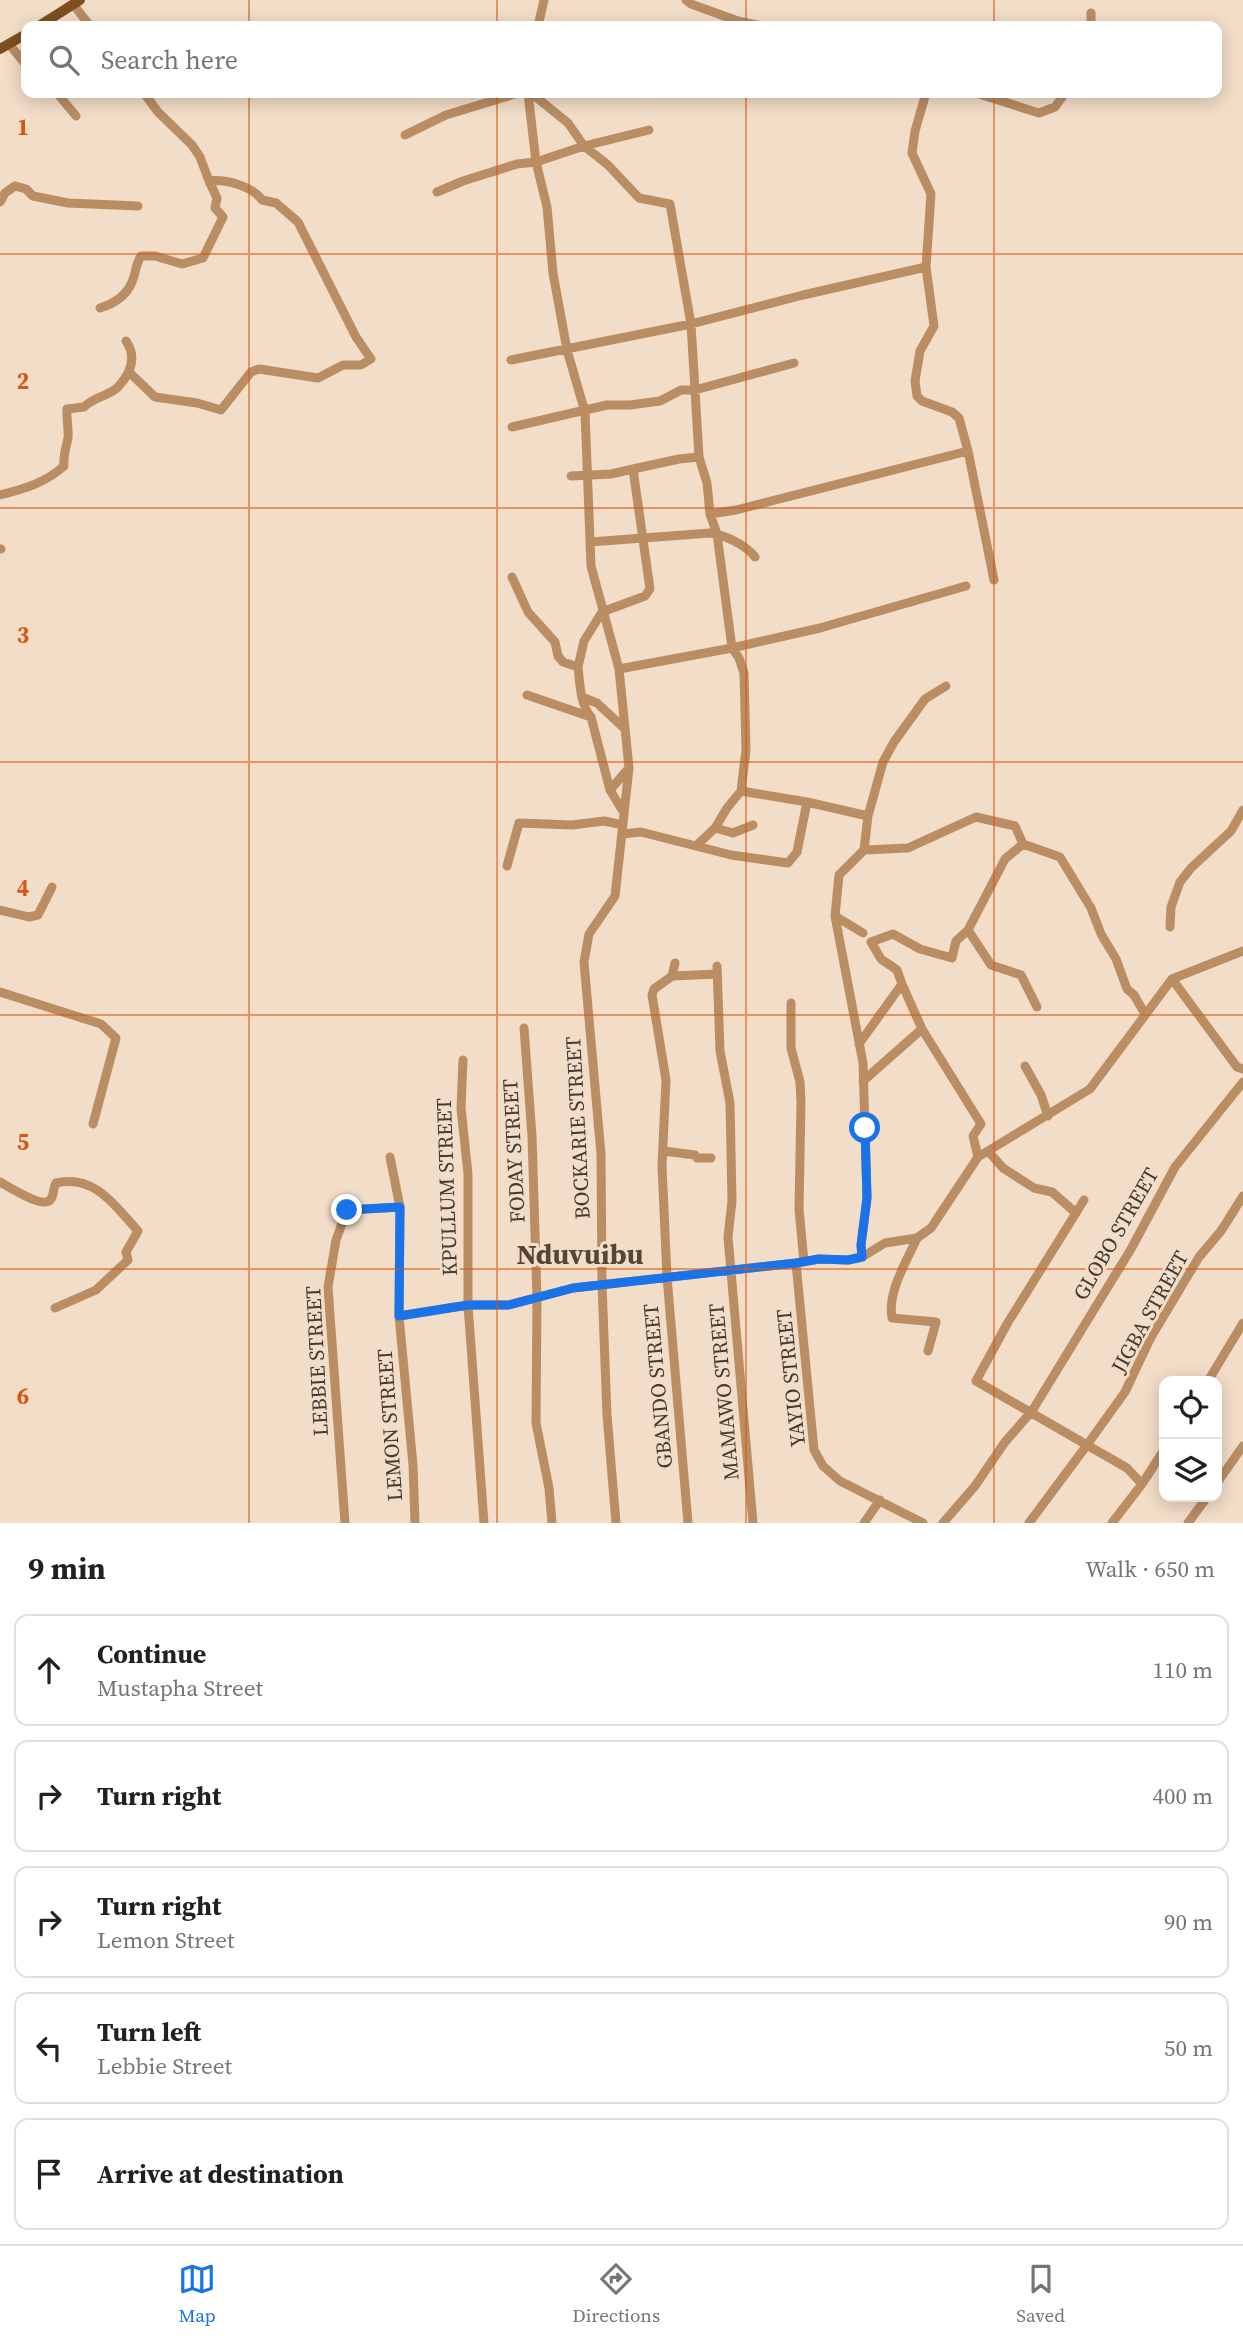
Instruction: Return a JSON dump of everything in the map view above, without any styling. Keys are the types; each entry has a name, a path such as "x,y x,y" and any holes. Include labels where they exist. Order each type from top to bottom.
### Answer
{"main road":[{"path":"47,21 77,2"},
{"path":"4,47 21,37"}],"street":[{"path":"539,21 544,0"},
{"path":"686,0 691,5 738,21"},
{"path":"77,2 87,21"},
{"path":"1091,13 1091,21"},
{"path":"4,47 21,61"},
{"path":"61,98 76,116"},
{"path":"100,309 116,303 131,285 141,256 155,256 182,264 203,258 223,217 215,208 217,198 200,157 148,98"},
{"path":"405,135 446,115 502,98"},
{"name":"BOCKARIE STREET","path":"530,98 536,162 547,207 553,273 567,350 585,412 590,566 619,669 629,768 615,896 589,934 584,962 601,1154 607,1415 616,1523"},
{"path":"536,98 568,123 584,146 608,165 639,198 670,204 691,324 699,457 710,514 718,534 732,648 744,673 746,750 741,791 715,828 696,846"},
{"path":"925,98 912,153 931,194 926,267 934,326 920,351 915,382 917,396 922,401 944,408 959,418 994,580"},
{"path":"992,98 1039,113 1055,107 1061,98"},
{"path":"437,192 517,164 536,162 584,146 649,130"},
{"path":"129,372 155,397 197,403 221,411 251,372 260,369 318,378 344,365 361,365 371,359 356,337 298,222 276,203 262,200 256,192 244,186 219,180 209,181"},
{"path":"0,202 5,193 16,186 26,189 33,196 68,203 138,206"},
{"path":"511,360 691,324 926,267"},
{"path":"1,495 29,485 38,485 64,466 63,453 68,436 67,409 84,407 89,401 117,388 129,372 132,349 126,341"},
{"path":"512,427 607,405 660,401 681,390 695,390 794,363"},
{"path":"710,514 736,510 968,451"},
{"path":"571,476 633,469 699,457"},
{"path":"624,813 610,790 591,718 582,696 578,667 584,640 602,612 645,596 650,589 633,469"},
{"path":"590,542 718,534 752,552 755,557"},
{"path":"512,577 528,612 555,642 558,656 563,662 578,667"},
{"path":"619,669 820,628 966,586"},
{"path":"862,1257 867,1198 863,1081 859,1044 835,916 839,875 864,850 868,816 883,762 894,742 925,699 946,686"},
{"path":"527,695 591,718"},
{"path":"582,696 597,703 625,729"},
{"path":"610,790 629,768"},
{"path":"741,791 868,816"},
{"path":"507,866 519,823 572,825 604,821 622,830 641,832 731,855 788,863 797,852 807,802"},
{"path":"1170,927 1171,907 1181,882 1191,868 1231,831 1243,810"},
{"path":"864,850 908,848 976,817 1015,826 1023,844 1060,856 1091,908 1101,934 1116,959 1127,989 1134,995 1145,1014"},
{"path":"715,828 733,832 752,825"},
{"path":"978,1157 973,1136 981,1124 922,1029 897,970 881,960 870,942 893,934 920,949 953,958 956,941 968,930 1005,859 1023,844"},
{"path":"0,910 29,917 38,915 52,887"},
{"path":"835,916 863,933"},
{"path":"968,930 991,965 1021,975 1037,1007"},
{"path":"399,1316 468,1305 509,1305 573,1288 819,1259 848,1260 862,1257 886,1243 917,1238 931,1228 978,1157 1090,1089 1172,979 1243,951"},
{"name":"GBANDO STREET","path":"675,963 672,976 654,989 652,995 666,1080 663,1151 667,1277 688,1523"},
{"name":"MAMAWO STREET","path":"672,976 717,970 720,1051 730,1103 732,1201 728,1237 752,1523"},
{"path":"1172,979 1237,1067 1243,1069"},
{"path":"859,1044 902,984"},
{"path":"0,992 101,1024 116,1038 93,1124"},
{"name":"YAYIO STREET","path":"790,1003 791,1048 800,1082 800,1262 814,1450 823,1466 840,1481 880,1500"},
{"name":"FODAY STREET","path":"524,1028 532,1136 537,1298 536,1423 549,1488 551,1523"},
{"path":"863,1081 922,1029"},
{"name":"KPULLUM STREET","path":"463,1060 461,1108 468,1174 468,1305 484,1523"},
{"path":"1025,1066 1041,1095 1048,1116"},
{"name":"GLOBO STREET","path":"943,1523 1032,1411 1130,1249 1175,1167 1243,1082"},
{"path":"663,1151 711,1158"},
{"path":"988,1151 1003,1168 1034,1188 1052,1192 1076,1213"},
{"name":"LEMON STREET","path":"390,1157 400,1207 399,1316 415,1523"},
{"path":"0,1182 39,1202 48,1202 51,1199 56,1183 93,1185 138,1231 126,1252 128,1260 96,1290 55,1308"},
{"name":"JIGBA STREET","path":"1029,1523 1125,1392 1150,1339 1199,1257 1221,1231 1243,1196"},
{"path":"1084,1200 976,1381 1127,1468 1142,1485"},
{"name":"LEBBIE STREET","path":"345,1523 328,1287 336,1241 347,1210 400,1207"},
{"path":"917,1238 899,1278 890,1308 892,1318 936,1322 928,1351"},
{"path":"1211,1376 1243,1323"},
{"path":"1222,1476 1243,1446"},
{"path":"1112,1523 1159,1458"},
{"path":"864,1523 880,1500 923,1523"},
{"path":"1188,1523 1203,1502"}],"district":[{"name":"Nduvuibu","path":"580,1254"}],"route":[{"path":"347,1210 400,1207 399,1316 468,1305 509,1305 573,1288 819,1259 848,1260 862,1257 867,1198 865,1128"}]}
